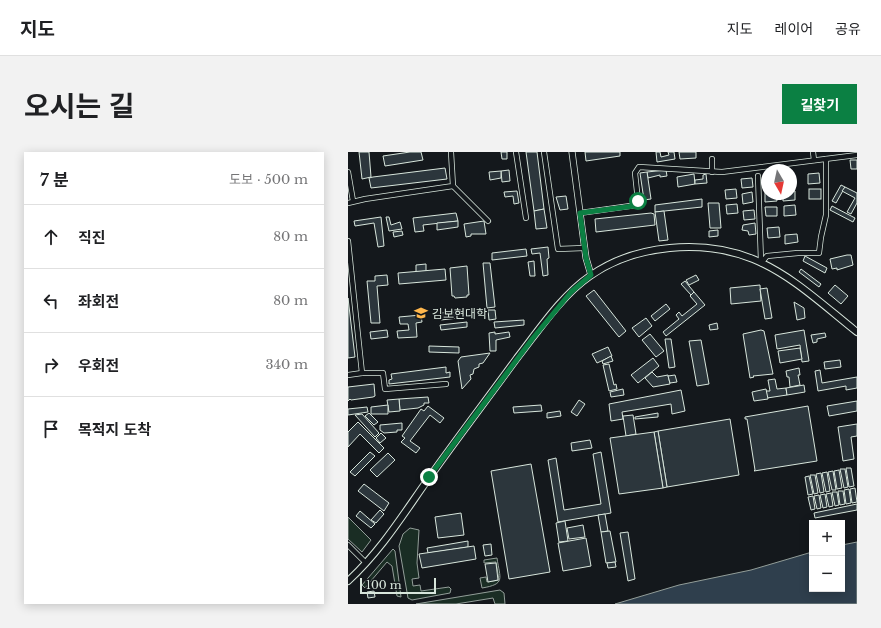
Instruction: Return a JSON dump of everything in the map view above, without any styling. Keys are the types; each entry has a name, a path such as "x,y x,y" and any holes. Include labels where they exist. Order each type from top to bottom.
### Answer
{"main road":[{"path":"348,580 366,563 394,528 429,477 533,338 571,292 591,275 629,257 660,249 696,247 726,251 761,263 791,280 857,332"}],"street":[{"path":"451,152 453,186 488,221"},
{"path":"516,152 526,218"},
{"path":"544,152 558,249 584,248"},
{"path":"572,152 584,248 591,275"},
{"path":"812,152 814,160"},
{"path":"580,213 637,205 638,201 635,173 640,168 700,169 712,172 857,155"},
{"path":"712,159 712,172"},
{"path":"761,263 767,256 798,252 819,253 826,214 826,159"},
{"path":"348,172 350,202 453,186"},
{"path":"758,176 761,263"},
{"path":"348,241 362,373"},
{"path":"348,375 383,373 385,389 446,384"},
{"path":"348,545 366,563"}],"green space":[{"path":"348,517 371,540 362,552 348,539"},
{"path":"410,528 419,530 417,563 419,578 412,579 413,586 420,585 421,591 449,587 451,589 450,593 412,600 408,598 399,546 403,534"},
{"path":"393,549 395,551 401,597 397,596 392,566 387,562 365,588 362,585"},
{"path":"497,558 500,579 495,585 482,588 480,578 486,577 487,582 499,580 496,562 484,563 484,560"},
{"path":"500,590 504,593 505,604 495,604 493,598 456,604 416,604"}],"water":[{"path":"857,542 857,604 615,604 679,585 751,570 809,553 809,592 845,592 845,544"}],"building":[{"path":"359,152 369,152 371,177 362,179"},
{"path":"421,152 423,160 385,166 383,156"},
{"path":"501,152 507,152 507,159 502,159"},
{"path":"526,152 537,152 544,209 534,211"},
{"path":"585,152 620,152 620,156 586,161"},
{"path":"656,152 660,152 661,157 669,155 668,152 674,152 675,159 657,162"},
{"path":"679,152 696,152 696,158 680,159"},
{"path":"850,160 857,160 857,169 851,169"},
{"path":"445,168 447,179 371,188 369,178 373,177"},
{"path":"509,170 510,181 502,182 501,171"},
{"path":"666,170 667,176 660,177 660,175 648,178 647,172"},
{"path":"501,171 501,178 490,180 489,172"},
{"path":"647,172 651,199 644,200 640,173"},
{"path":"819,173 820,183 808,184 808,174"},
{"path":"694,174 695,184 678,187 677,177"},
{"path":"706,174 707,183 695,184 695,180 703,179 703,175"},
{"path":"752,178 753,187 742,188 741,179"},
{"path":"841,185 845,187 836,203 832,201"},
{"path":"845,187 857,193 857,203 851,214 847,212 855,198 842,191"},
{"path":"736,189 737,198 726,199 725,190"},
{"path":"809,189 821,189 821,199 809,199"},
{"path":"517,191 519,203 514,204 513,196 505,197 504,192"},
{"path":"752,192 753,202 743,204 742,194"},
{"path":"566,196 568,209 560,210 556,197"},
{"path":"702,199 702,207 655,212 655,205"},
{"path":"765,200 777,201 765,202"},
{"path":"708,203 719,203 721,228 710,228"},
{"path":"737,204 738,213 727,214 726,205"},
{"path":"795,205 796,215 784,216 784,206"},
{"path":"832,206 855,218 853,222 830,210"},
{"path":"765,207 777,207 777,216 766,216"},
{"path":"544,209 547,228 536,229 534,211"},
{"path":"754,210 755,219 744,220 743,211"},
{"path":"664,211 668,240 659,241 655,212"},
{"path":"456,213 458,221 423,225 424,231 415,232 413,218"},
{"path":"651,213 654,214 655,225 596,232 595,219"},
{"path":"381,217 384,246 378,247 374,223 355,226 354,221"},
{"path":"386,217 389,217 391,225 400,222 402,229 389,231"},
{"path":"458,221 458,227 437,230 437,223"},
{"path":"484,221 486,234 471,234 471,236 466,237 464,224"},
{"path":"755,223 756,234 749,235 748,231 742,230 743,225"},
{"path":"779,227 780,237 768,238 767,228"},
{"path":"718,230 718,236 709,237 709,231"},
{"path":"402,231 403,235 394,237 393,232"},
{"path":"797,234 798,242 785,244 785,235"},
{"path":"548,247 548,275 543,276 540,253 532,254 531,249"},
{"path":"526,249 527,256 492,260 492,253"},
{"path":"851,255 853,265 837,270 837,268 832,269 830,259"},
{"path":"805,256 827,268 825,273 803,261"},
{"path":"534,261 535,276 530,276 528,262"},
{"path":"483,263 490,263 495,307 487,308"},
{"path":"426,264 426,271 416,272 416,265"},
{"path":"467,266 469,295 467,295 467,297 455,298 452,296 450,268"},
{"path":"445,269 446,280 399,284 398,273"},
{"path":"801,269 821,284 819,287 799,272"},
{"path":"387,275 388,285 377,286 380,323 371,323 367,281 375,281 375,276"},
{"path":"696,275 699,280 689,285 686,280"},
{"path":"685,281 694,292 691,295 681,284"},
{"path":"760,285 761,301 731,304 730,288"},
{"path":"835,285 848,296 841,304 828,293"},
{"path":"767,288 772,318 765,319 760,289"},
{"path":"594,290 626,331 619,337 586,296"},
{"path":"694,292 705,305 666,336 663,332 679,319 676,315 679,312 682,316 697,304 690,296"},
{"path":"348,298 355,357 348,358"},
{"path":"794,302 804,308 805,318 797,320"},
{"path":"666,304 670,309 655,321 651,316"},
{"path":"488,310 495,310 496,319 489,320"},
{"path":"457,312 458,318 441,320 440,313"},
{"path":"421,315 422,322 416,323 417,337 398,338 397,331 409,330 408,324 400,324 399,317"},
{"path":"646,318 652,326 639,337 632,328"},
{"path":"524,320 524,325 495,328 494,322"},
{"path":"467,322 467,327 441,330 440,325"},
{"path":"717,323 718,329 710,330 709,325"},
{"path":"387,330 388,337 371,339 370,332"},
{"path":"761,330 764,331 773,374 753,376 754,377 750,378 743,334"},
{"path":"804,330 809,361 802,362 800,345 777,349 775,335"},
{"path":"495,332 495,334 509,332 510,337 496,340 496,351 490,351 489,333"},
{"path":"825,333 826,337 817,339 817,342 813,343 811,335"},
{"path":"650,334 664,351 656,357 642,340"},
{"path":"665,339 671,339 675,367 669,368"},
{"path":"701,340 709,384 697,386 689,341"},
{"path":"429,346 459,347 459,353 429,352"},
{"path":"608,347 612,356 597,363 592,354"},
{"path":"800,348 802,359 780,363 778,351"},
{"path":"490,353 483,363 479,364 479,367 474,369 473,374 470,375 471,379 462,389 458,361 461,357"},
{"path":"611,356 613,361 603,364 602,361"},
{"path":"653,358 659,366 638,383 631,375"},
{"path":"840,360 841,367 825,369 824,362"},
{"path":"609,364 614,385 616,384 617,389 609,391 603,365"},
{"path":"446,367 446,373 450,372 450,377 389,384 389,380 392,379 391,374"},
{"path":"799,368 800,375 798,375 800,385 790,387 789,377 787,377 786,371"},
{"path":"820,370 822,383 857,377 857,388 846,390 846,386 818,391 815,371"},
{"path":"652,372 657,377 668,375 670,384 653,387 645,378"},
{"path":"675,375 677,382 670,383 668,376"},
{"path":"775,379 777,389 786,388 787,395 767,398 766,391 770,391 768,380"},
{"path":"374,384 375,396 350,399 348,401 348,387"},
{"path":"804,385 805,392 787,395 786,388"},
{"path":"623,389 624,395 611,397 610,392"},
{"path":"766,389 768,399 754,401 752,392"},
{"path":"681,390 685,411 672,414 671,404 622,412 623,419 611,421 609,404"},
{"path":"428,397 429,403 424,403 424,405 418,408 400,410 399,399"},
{"path":"399,399 400,411 389,412 387,400"},
{"path":"579,400 585,404 577,416 571,412"},
{"path":"857,401 857,411 829,416 827,406"},
{"path":"388,405 388,414 371,414 371,407"},
{"path":"541,405 542,411 514,413 513,407"},
{"path":"428,406 444,418 440,423 430,415 410,441 420,448 416,453 401,442 405,438 402,436 421,409 424,411"},
{"path":"808,406 817,461 754,471 747,419 745,419 745,417"},
{"path":"367,407 368,412 348,415 348,409"},
{"path":"560,411 561,416 547,418 547,413"},
{"path":"369,413 378,422 374,425 365,416"},
{"path":"658,413 658,417 635,419 635,417"},
{"path":"362,414 379,433 375,437 355,415"},
{"path":"633,415 636,434 626,436 623,416"},
{"path":"730,419 739,475 667,487 658,431"},
{"path":"358,422 384,448 379,453 360,434 348,447 348,432"},
{"path":"402,423 402,430 397,430 397,432 384,433 380,430 380,425"},
{"path":"857,424 857,436 851,437 854,459 843,461 838,427"},
{"path":"658,431 667,487 663,488 654,432"},
{"path":"654,432 663,488 619,494 610,438"},
{"path":"381,433 386,438 380,443 376,438"},
{"path":"590,440 592,448 572,451 571,443"},
{"path":"370,452 375,456 355,476 350,472"},
{"path":"601,452 611,513 558,522 548,460 556,458 564,510 601,504 593,454"},
{"path":"388,453 395,460 377,477 370,470"},
{"path":"531,464 550,572 509,579 491,471"},
{"path":"846,468 851,468 854,486 849,487"},
{"path":"840,469 845,469 848,487 844,488"},
{"path":"839,470 842,488 837,489 834,471"},
{"path":"833,471 836,490 832,490 828,472"},
{"path":"827,472 830,491 826,492 822,473"},
{"path":"821,473 824,492 820,493 816,474"},
{"path":"810,475 815,475 818,493 814,494"},
{"path":"809,476 813,494 808,495 805,477"},
{"path":"364,484 389,503 384,511 358,491"},
{"path":"855,488 857,502 852,503 850,489"},
{"path":"849,489 851,503 846,504 844,490"},
{"path":"838,491 843,491 845,504 840,505"},
{"path":"832,492 837,492 839,505 835,506"},
{"path":"831,493 833,506 829,507 826,494"},
{"path":"825,494 827,507 823,508 820,495"},
{"path":"819,495 821,508 817,509 814,496"},
{"path":"813,496 815,509 811,510 808,497"},
{"path":"857,504 857,510 815,518 814,513"},
{"path":"380,510 384,514 376,523 371,520"},
{"path":"360,511 375,524 371,528 356,516"},
{"path":"461,513 464,535 438,538 435,517"},
{"path":"605,514 608,531 601,532 598,515"},
{"path":"565,521 568,541 559,542 556,523"},
{"path":"583,525 585,537 569,539 567,528"},
{"path":"610,531 616,562 606,563 601,532"},
{"path":"628,532 635,579 628,581 620,533"},
{"path":"586,538 591,566 563,571 558,543"},
{"path":"468,541 468,547 428,553 427,548"},
{"path":"491,544 492,555 485,556 483,545"},
{"path":"474,546 476,559 422,568 419,554"},
{"path":"615,562 616,567 608,568 607,563"},
{"path":"496,563 498,580 488,582 485,564"},
{"path":"374,591 375,597 368,598 367,592"}],"place":[{"name":"김보현대학","path":"421,313"}],"route":[{"path":"429,477 533,338 571,292 591,275 586,258 580,213 634,206 637,205 638,201"}]}
